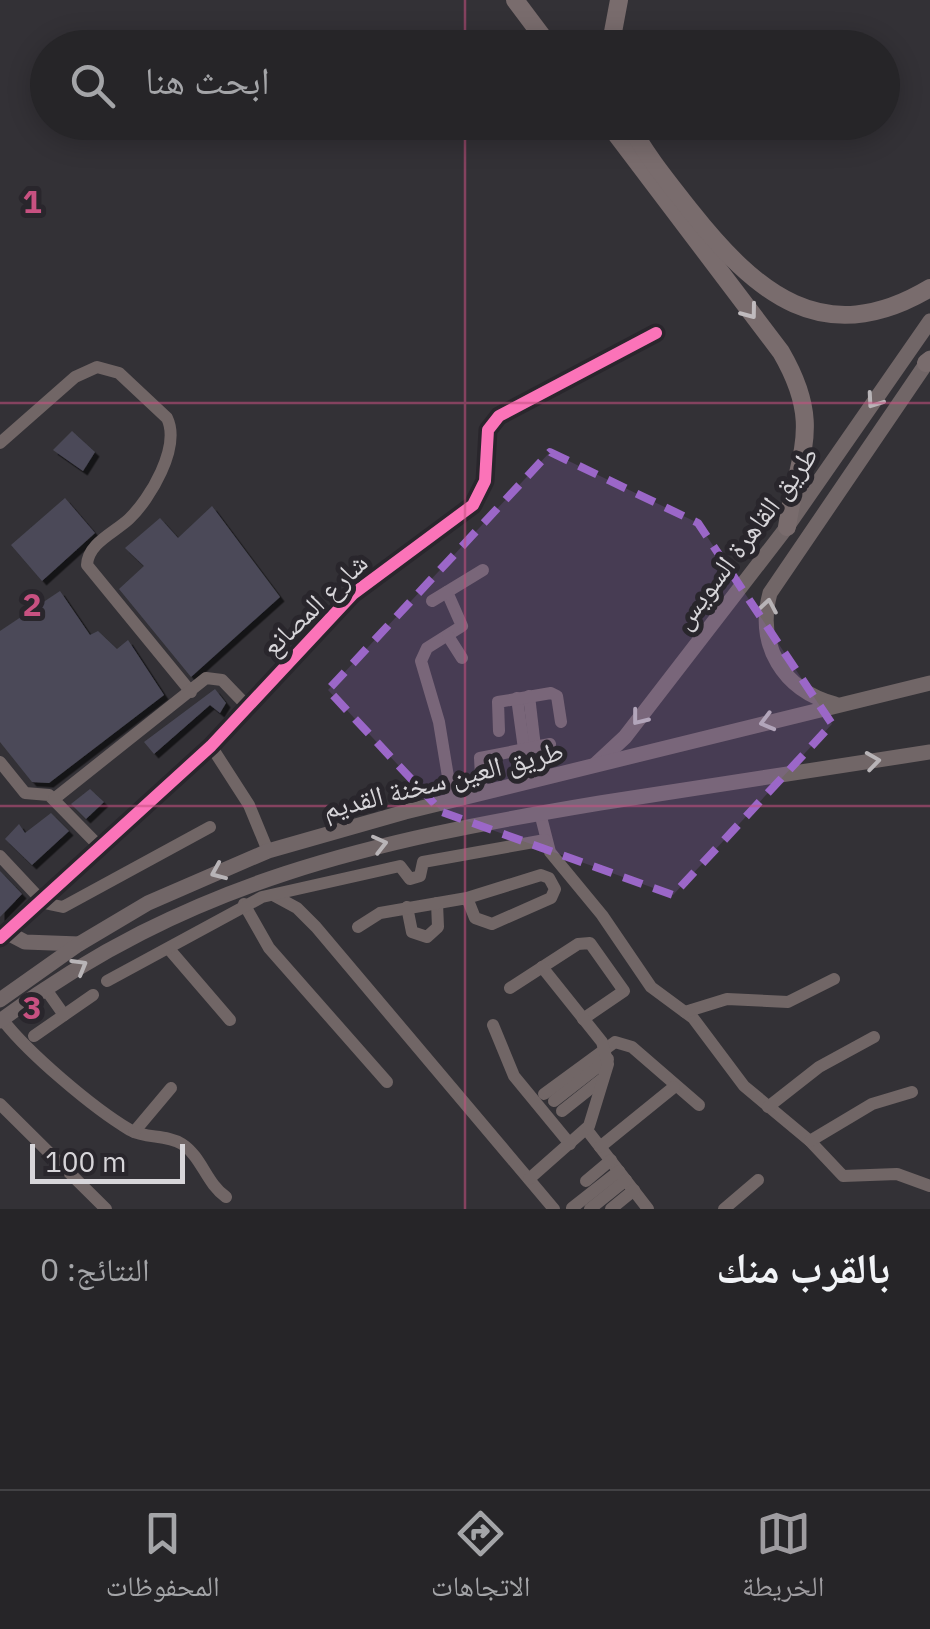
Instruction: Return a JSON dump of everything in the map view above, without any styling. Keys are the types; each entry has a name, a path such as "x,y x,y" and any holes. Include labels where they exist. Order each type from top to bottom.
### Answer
{"highway":[{"path":"515,0 538,30"},
{"path":"613,30 619,0"},
{"path":"621,140 780,352 799,388 807,442 786,527"},
{"path":"641,140 728,258 780,298 816,310 855,313 894,305 930,288"}],"main road":[{"name":"طريق القاهرة السويس","path":"586,771 625,737 786,527 930,321"},
{"name":"طريق القاهرة السويس","path":"835,704 804,691 780,668 767,637 767,604 780,573 929,360"},
{"name":"طريق العين سخنة القديم","path":"0,1000 78,944 148,903 268,851 835,704 930,684"},
{"name":"طريق العين سخنة القديم","path":"1,1020 45,988 152,925 256,880 410,837 930,752"},
{"path":"2,931 25,942 78,944"}],"street":[{"name":"شارع المصانع","path":"2,931 211,746 354,594 473,504 485,482 488,430 499,416 656,333"},
{"path":"0,443 75,377 96,366 120,373 167,418 172,438 146,495 132,516 90,551 87,565 190,692"},
{"path":"432,601 483,570"},
{"path":"447,592 463,621 461,628 427,648 421,661 440,722 452,801"},
{"path":"448,636 462,658"},
{"path":"54,799 206,678 219,678 248,706"},
{"path":"499,731 497,704 523,697 557,696 561,722"},
{"path":"482,794 477,767 480,758 536,746 523,697"},
{"path":"211,746 248,804 268,851"},
{"path":"0,762 25,792 46,793 54,799 98,846"},
{"path":"540,813 545,840 646,980 685,1012 724,1064 768,1107 810,1141 842,1176 896,1174 930,1186"},
{"path":"0,856 40,900 56,907 70,905 210,826"},
{"path":"414,878 423,862 545,840"},
{"path":"107,981 271,894 400,866 414,878 420,905"},
{"path":"358,927 380,913 467,898 541,875 550,878 555,888 552,898 492,924 475,918 467,898"},
{"path":"256,880 306,916 554,1209"},
{"path":"237,888 269,948 387,1082"},
{"path":"510,988 580,942 593,944 624,993 583,1019"},
{"path":"169,949 230,1020"},
{"path":"528,1179 586,1130 604,1079 606,1053 542,967"},
{"path":"685,1012 728,998 788,1002 834,978"},
{"path":"45,988 64,1015"},
{"path":"34,1036 93,995"},
{"path":"1,1020 24,1044 134,1132 183,1144 226,1197"},
{"path":"493,1025 514,1076 570,1144"},
{"path":"768,1107 819,1067 874,1037"},
{"path":"604,1079 554,1102 615,1042 632,1047 699,1105"},
{"path":"600,1147 674,1087"},
{"path":"134,1132 171,1088"},
{"path":"810,1141 872,1104 912,1092"},
{"path":"0,1104 106,1209"},
{"path":"586,1130 630,1188"},
{"path":"724,1209 758,1180"},
{"path":"586,1181 630,1188"},
{"path":"572,1208 630,1188"},
{"path":"590,1209 630,1188"},
{"path":"610,1209 630,1188"}],"highlighted area":[{"path":"550,452 698,523 832,724 673,895 442,812 328,690"}],"building":[{"path":"72,431 95,452 83,471 53,450"},
{"path":"65,498 95,533 42,581 11,545"},
{"path":"212,506 280,597 191,677 119,589 144,566 125,548 160,518 178,538"},
{"path":"60,591 90,635 98,631 117,649 128,640 164,695 49,783 32,782 0,742 0,631"},
{"path":"215,689 226,703 220,713 210,705 154,754 144,742"},
{"path":"90,789 104,802 86,819 71,804"},
{"path":"51,813 69,831 32,865 5,839 19,824 25,833"},
{"path":"0,871 22,894 0,917"}],"cycle path":[{"path":"0,938 211,746 353,594 473,505 485,481 488,430 499,416 656,333"}]}
